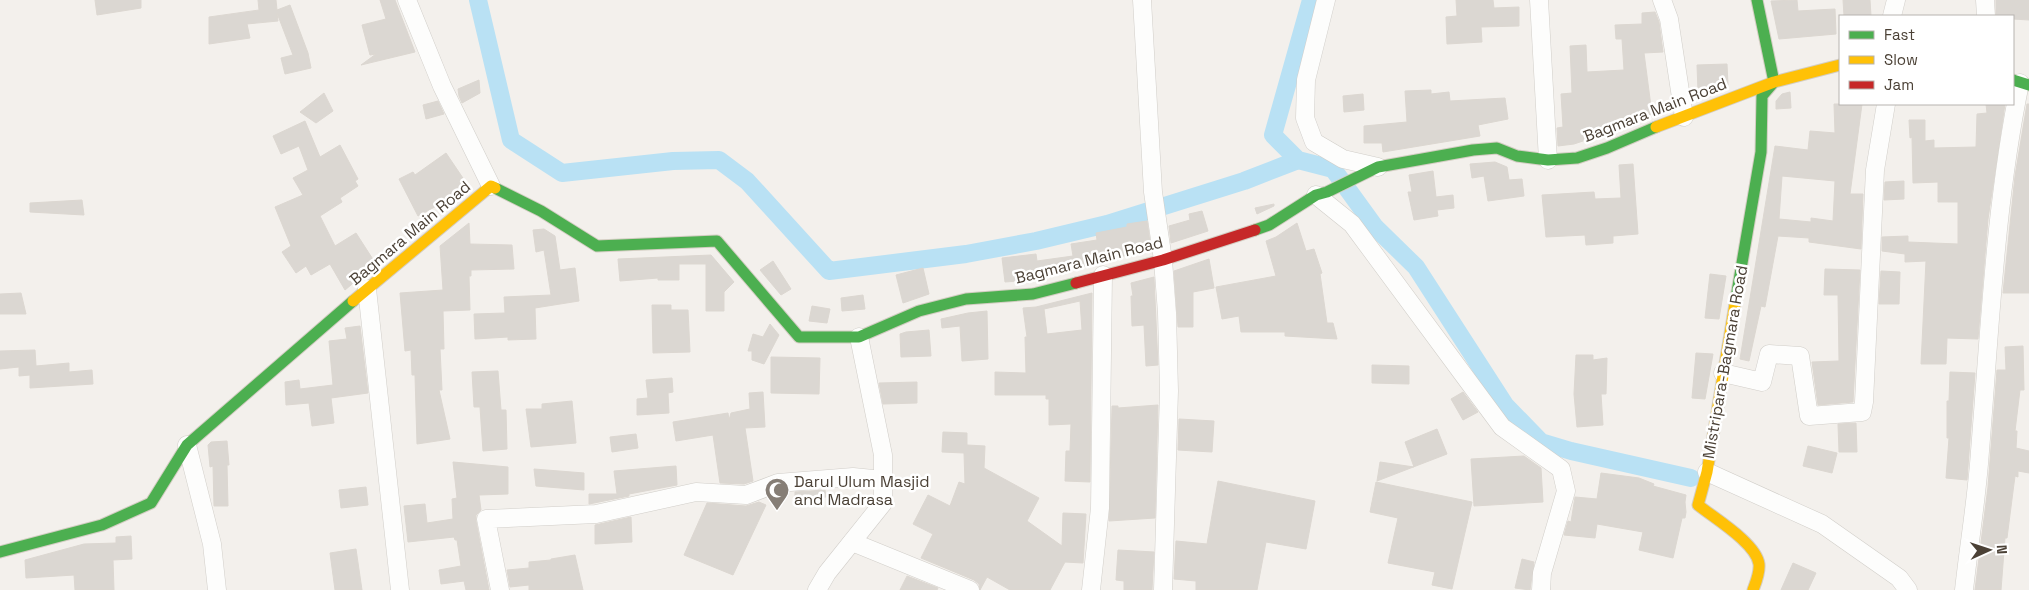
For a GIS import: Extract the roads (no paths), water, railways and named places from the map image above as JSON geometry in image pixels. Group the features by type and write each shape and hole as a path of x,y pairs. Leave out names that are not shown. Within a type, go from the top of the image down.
{"street":[{"path":"407,0 442,86 491,186"},
{"path":"1142,0 1153,192 1163,260 1167,313 1169,391 1163,590"},
{"path":"1326,0 1306,80 1305,118 1314,142 1344,159 1370,170"},
{"path":"1539,0 1548,160"},
{"path":"1662,0 1669,20 1684,116"},
{"path":"1757,0 1774,82"},
{"path":"1892,15 1896,0"},
{"path":"1985,0 1986,15"},
{"name":"Bagmara Main Road","path":"0,552 102,525 152,503 187,445 367,289 491,186 541,211 597,246 717,241 799,337 859,337 919,311 966,299 1033,294 1163,260 1269,225 1321,194 1370,170 1474,150 1498,148 1517,156 1548,160 1577,158 1774,82 1839,64"},
{"name":"Mistripara-Bagmara Road","path":"1774,82 1762,96 1761,152 1707,472 1822,524 1899,578 1908,590"},
{"path":"1964,590 1980,454 1994,267 2011,128 2021,83"},
{"path":"1723,373 1762,382 1769,354 1800,356 1809,416 1862,412 1875,170 1886,105"},
{"path":"1321,194 1352,224 1502,426 1561,469 1566,491 1542,573 1541,590"},
{"path":"1091,590 1100,508 1103,275"},
{"path":"367,289 400,590"},
{"path":"817,590 827,573 883,503 883,455 859,337"},
{"path":"187,445 212,544 217,590"},
{"path":"1707,472 1698,505 1752,548 1758,556 1761,564 1753,590"},
{"path":"500,590 486,519 596,514 696,492 746,495 778,483 853,477 883,480"},
{"path":"852,542 970,590"}],"waterway":[{"path":"478,0 511,140 562,173 673,161 719,160 747,181 829,271 966,254 1036,241 1107,224 1244,181 1298,160"},
{"path":"1311,0 1273,135 1298,160 1333,169 1375,227 1416,267 1505,405 1541,442 1571,451 1691,478"}],"place":[{"name":"Darul Ulum Masjid and Madrasa","path":"777,511"}]}
